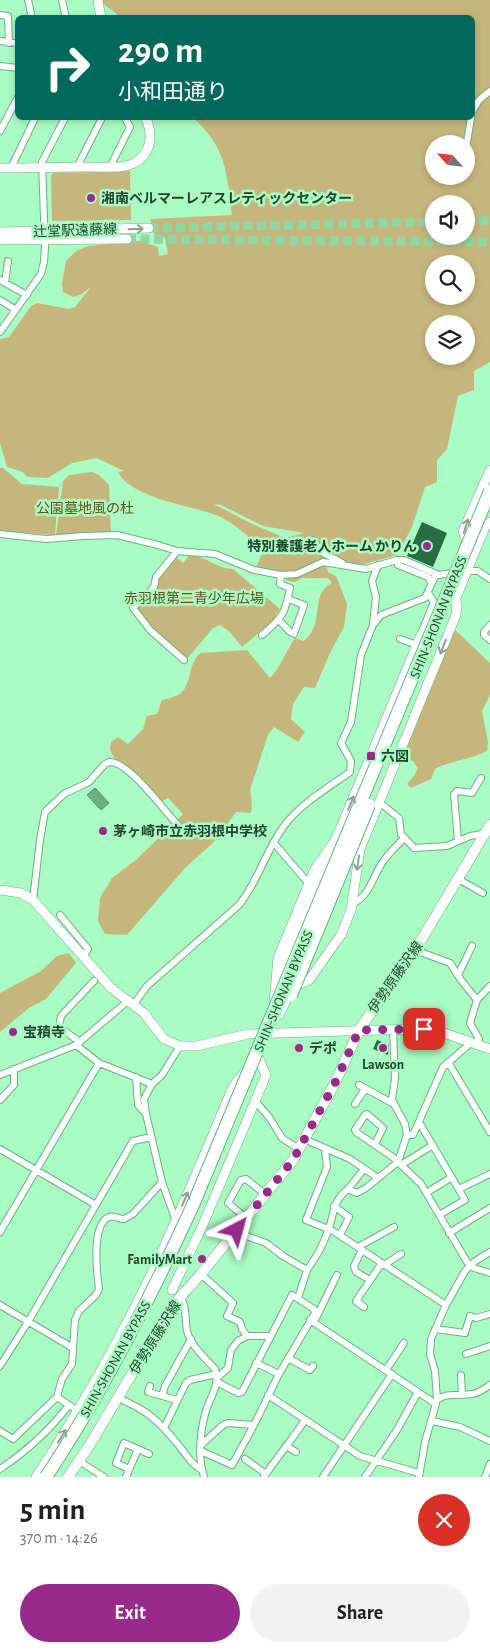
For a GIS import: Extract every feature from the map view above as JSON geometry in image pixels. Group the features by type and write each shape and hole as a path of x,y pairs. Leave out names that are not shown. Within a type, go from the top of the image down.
{"highway":[{"name":"SHIN-SHONAN BYPASS","path":"346,850 490,491"},
{"name":"SHIN-SHONAN BYPASS","path":"346,850 490,510"},
{"path":"282,1000 310,970 348,880 346,850"},
{"path":"282,1000 286,960 289,950 322,871 346,850"},
{"name":"SHIN-SHONAN BYPASS","path":"46,1477 97,1394 158,1280 200,1190 282,1000"},
{"name":"SHIN-SHONAN BYPASS","path":"55,1477 114,1380 166,1282 201,1208 282,1000"}],"main road":[{"name":"伊勢原藤沢線","path":"68,1477 118,1398 173,1305 176,1294 201,1274 286,1170 336,1081 359,1030 414,950 490,824"}],"street":[{"path":"28,0 31,15"},
{"path":"62,0 65,15"},
{"path":"98,0 100,15"},
{"path":"0,15 8,16 9,43"},
{"path":"0,41 15,44"},
{"path":"0,66 15,68"},
{"path":"475,98 485,90 490,91"},
{"path":"475,107 479,100 490,91"},
{"path":"0,131 15,103"},
{"path":"11,168 35,120"},
{"path":"0,332 41,274 44,262 45,236 44,168 42,162 64,120"},
{"path":"76,167 101,120"},
{"path":"110,167 130,127 126,120"},
{"path":"0,168 110,167 131,164 146,152 151,138 146,120"},
{"path":"469,135 472,120"},
{"name":"辻堂駅遠藤線","path":"0,240 149,228"},
{"name":"辻堂駅遠藤線","path":"0,232 45,236 127,239"},
{"path":"8,260 2,282 27,295"},
{"path":"0,300 16,310"},
{"path":"36,1477 78,1411 112,1352 176,1221 226,1103 244,1071 259,1060 282,1000 292,988 309,980 341,934 352,904 360,849 457,610 455,600 471,551 463,532 490,470"},
{"path":"421,635 443,620 485,527 490,522"},
{"path":"0,534 46,539 117,535 177,551 215,554 254,570 281,575 297,574 323,562 366,569 393,560 404,560 439,575 465,571 478,572 490,579"},
{"path":"313,540 322,552 346,565"},
{"path":"177,551 156,577 154,587 133,608 150,630 184,660"},
{"path":"398,565 428,577 432,583"},
{"path":"0,1074 78,1043 131,1002 239,905 250,890 286,823 294,814 350,772 351,761 341,743 351,722 361,655 373,624 376,597 372,581 378,566"},
{"path":"373,624 381,615 418,602 428,593 436,574"},
{"path":"262,635 280,620 286,611 290,588 280,584 281,575"},
{"path":"282,1000 278,958 317,866 334,843 417,645 434,602 428,593"},
{"path":"280,620 294,634 304,605 288,599"},
{"path":"438,624 450,630"},
{"path":"490,625 484,632 484,635 490,640"},
{"path":"400,639 417,645"},
{"path":"33,900 45,812 64,794 89,782 109,762 121,764 143,784 178,825"},
{"path":"350,772 360,782"},
{"path":"458,841 454,794 457,791 472,793 481,778"},
{"path":"379,802 399,818 399,830 404,839 414,848 447,846 483,834"},
{"path":"352,904 359,900 374,882 383,862 404,839"},
{"path":"274,843 309,884"},
{"path":"458,879 483,893"},
{"path":"0,890 21,893 33,900 111,988 131,1002 149,1019 159,1035 169,1042 180,1046 197,1046 272,1030 392,1029 433,1030 490,1049"},
{"path":"60,915 88,950 83,956"},
{"path":"458,975 472,946"},
{"path":"414,950 450,963 477,1000"},
{"path":"94,980 61,1016 59,1027 99,1063 152,1084"},
{"path":"407,1135 412,1135 419,1122 443,1067 479,1039 470,1023 477,1000 490,986"},
{"path":"392,1029 395,1079 392,1099 405,1124 407,1135 399,1163"},
{"path":"176,1221 162,1182 144,1099 152,1084 162,1074 180,1046"},
{"path":"176,1294 266,1075 259,1060"},
{"path":"448,1062 490,1132"},
{"path":"0,1232 99,1063"},
{"path":"0,1100 14,1084 14,1069"},
{"path":"136,1077 138,1106 146,1114"},
{"path":"239,1078 244,1077 255,1084 256,1098 282,1138 350,1159 378,1178"},
{"path":"359,1085 365,1090 394,1104"},
{"path":"355,1104 365,1090"},
{"path":"375,1144 383,1128 367,1114 355,1130 356,1132 399,1163 421,1184 470,1265 490,1273"},
{"path":"419,1122 465,1200 439,1215"},
{"path":"0,1366 28,1322 133,1141 151,1137"},
{"path":"348,1189 357,1193 399,1163 433,1145"},
{"path":"0,1149 96,1205"},
{"path":"325,1150 327,1167 306,1220 329,1229 446,1306"},
{"path":"298,1298 307,1270 329,1229 334,1206 364,1169"},
{"path":"459,1189 490,1174"},
{"path":"426,1193 452,1177"},
{"path":"246,1218 228,1203 241,1180 246,1179 266,1195"},
{"path":"0,1431 13,1439 57,1397 62,1379 72,1364 74,1320 79,1311 96,1295 99,1289 97,1248 102,1223 106,1218 113,1216 124,1219 133,1214 162,1182"},
{"path":"334,1206 349,1217 340,1236"},
{"path":"449,1233 490,1208"},
{"path":"176,1221 202,1227"},
{"path":"370,1280 356,1272 354,1266 360,1249 394,1227"},
{"path":"235,1232 266,1243 283,1256 307,1270"},
{"path":"268,1396 360,1456 419,1475 424,1442 432,1422 436,1402 435,1370 430,1346 435,1328 470,1265 490,1252"},
{"path":"364,1307 356,1301 370,1280 383,1264 402,1254"},
{"path":"201,1274 233,1303 227,1316 240,1322 247,1336"},
{"path":"310,1320 317,1317 337,1274"},
{"path":"148,1280 176,1294 183,1300 191,1339 217,1378 238,1393 242,1392 292,1295 314,1309 315,1313 279,1374 232,1465 201,1448"},
{"path":"0,1306 73,1348"},
{"path":"435,1328 465,1333 470,1316 476,1318 490,1314"},
{"path":"310,1320 436,1402"},
{"path":"203,1474 201,1448 204,1417 217,1378 228,1368 234,1345 247,1336 270,1336"},
{"path":"162,1396 165,1386 191,1339"},
{"path":"325,1476 389,1372 404,1343"},
{"path":"466,1354 490,1346"},
{"path":"288,1358 310,1370 312,1366"},
{"path":"256,1363 279,1374"},
{"path":"461,1375 462,1395"},
{"path":"164,1428 184,1387 190,1380 217,1378"},
{"path":"436,1402 441,1395 462,1395 482,1391 490,1386"},
{"path":"149,1392 177,1400"},
{"path":"365,1477 418,1392"},
{"path":"57,1397 78,1411"},
{"path":"118,1398 148,1412 178,1444 191,1463 203,1474"},
{"path":"0,1469 23,1454 44,1435 69,1405"},
{"path":"244,1459 265,1475 279,1455 288,1447 305,1420"},
{"path":"432,1422 460,1427 490,1441"},
{"path":"201,1448 223,1425 228,1423 254,1425"},
{"path":"130,1469 116,1463 124,1443 149,1454"},
{"path":"288,1447 296,1452"},
{"path":"126,1477 138,1449"},
{"path":"79,1461 104,1477"}],"green space":[{"path":"102,0 490,0 490,362 474,371 474,390 458,396 447,449 437,460 437,482 425,487 412,527 397,555 361,565 325,559 328,572 336,576 347,604 344,627 315,688 304,687 293,704 291,719 305,732 298,742 274,727 268,735 250,790 251,813 236,812 214,842 185,868 127,935 105,934 98,922 100,898 112,878 136,860 183,814 168,798 156,804 114,758 110,749 111,742 118,737 128,744 143,729 147,716 157,714 162,700 178,695 183,691 194,662 201,653 247,650 270,678 295,638 304,641 311,634 321,594 332,583 328,578 302,578 295,582 287,581 283,572 256,568 263,550 234,525 222,517 148,495 125,481 118,472 124,471 97,458 72,463 48,478 27,477 23,472 7,467 0,443 0,339 9,337 31,306 37,303 69,309 75,307 91,287 80,295 73,297 63,292 62,284 66,261 76,251 88,246 140,241 158,247 159,256 168,254 165,238 154,234 150,219 232,215 226,174 219,150 195,120 475,120 475,15 116,15 103,4","holes":["214,504 221,505 263,526 304,533 285,538 250,523"]},
{"name":"湘南ベルマーレアスレティックセンター","path":"130,171 131,220 52,221 51,176 53,173"},
{"path":"0,468 3,468 22,484 59,487 55,535 0,531"},
{"name":"公園墓地風の杜","path":"92,472 99,475 109,485 111,532 56,535 63,481 69,475"},
{"name":"赤羽根第二青少年広場","path":"189,555 233,569 280,609 271,623 242,647 229,631 220,625 213,628 186,660 151,628 137,609 158,587 158,578 176,557 183,563"},
{"path":"454,629 490,663 490,695 482,711 488,742 487,751 435,769 431,779 411,788 407,784 418,768 413,761 400,759"},
{"path":"69,953 76,963 46,999 29,1008 0,1032 0,993 41,971 57,956"}],"shaded area":[{"path":"95,788 109,803 101,810 87,795"}],"building":[{"name":"特別養護老人ホーム かりん","path":"422,522 447,533 433,567 407,556"},
{"name":"Lawson","path":"377,1040 389,1045 388,1055 373,1049"}],"tunnel":[{"path":"475,221 490,221"},
{"path":"149,228 425,222"},
{"path":"127,239 490,242"}],"place":[{"name":"湘南ベルマーレアスレティックセンター","path":"91,198"},
{"name":"特別養護老人ホーム かりん","path":"427,546"},
{"name":"六図","path":"371,756"},
{"name":"茅ヶ崎市立赤羽根中学校","path":"103,831"},
{"name":"宝積寺","path":"13,1032"},
{"name":"デポ","path":"299,1048"},
{"name":"Lawson","path":"383,1048"},
{"name":"FamilyMart","path":"202,1259"}],"route":[{"path":"237,1230 293,1160 336,1081 359,1030 424,1029"}]}
